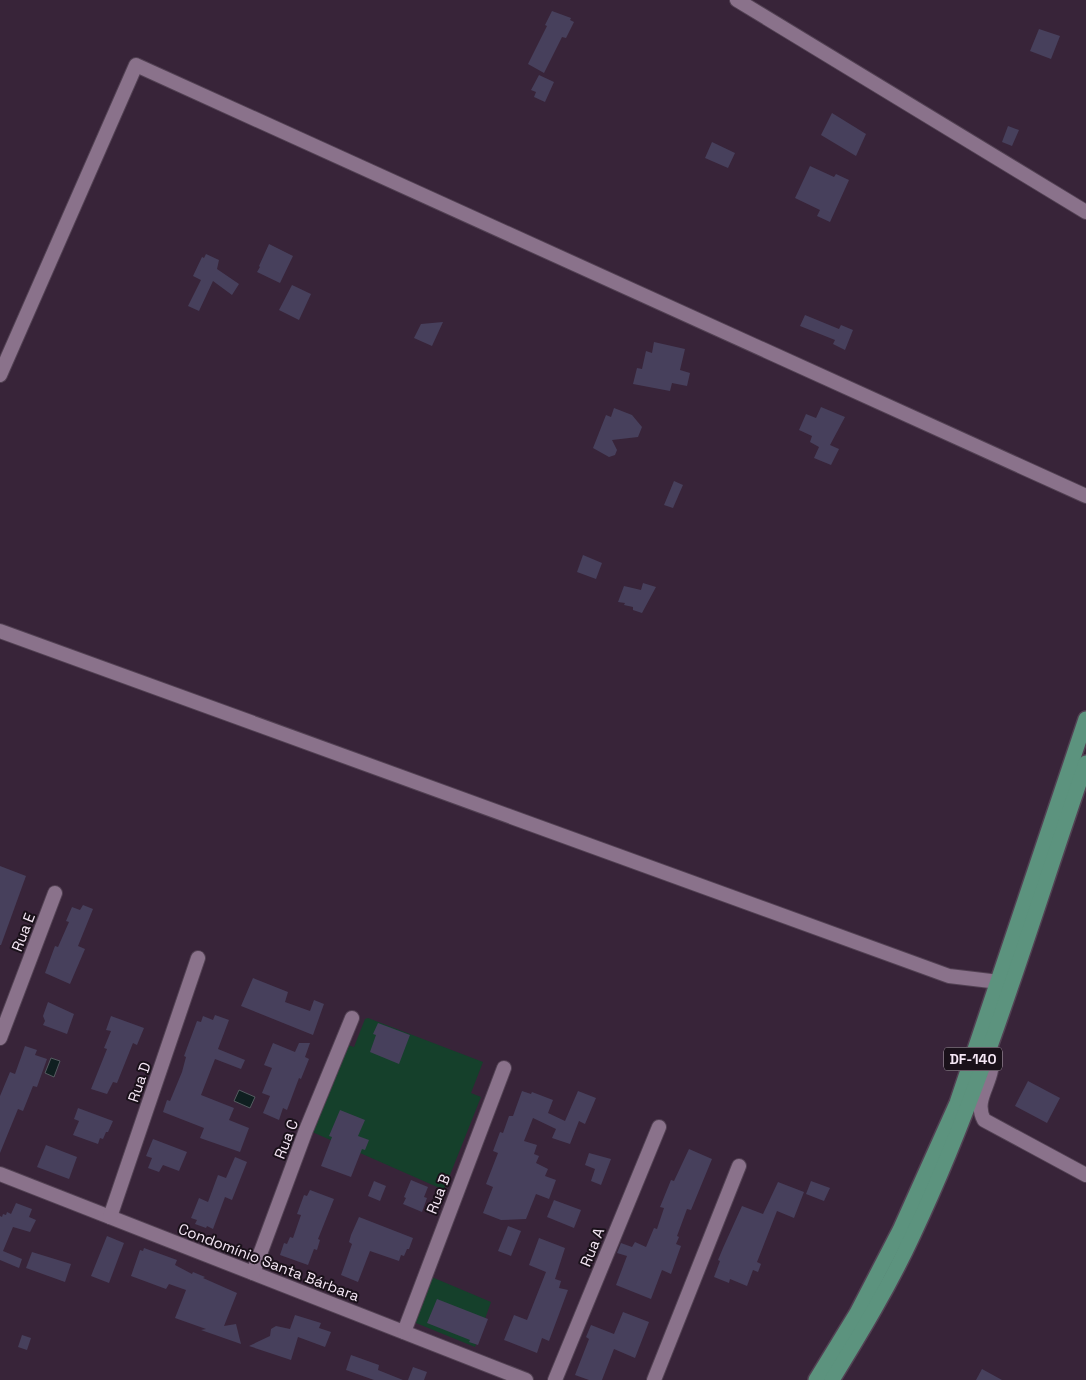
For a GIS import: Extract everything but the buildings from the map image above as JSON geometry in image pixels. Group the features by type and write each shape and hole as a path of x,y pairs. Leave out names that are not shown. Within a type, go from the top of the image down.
{"main road":[{"name":"DF-140","path":"816,1380 858,1313 900,1230 958,1103 1086,719"},
{"name":"DF-140","path":"832,1380 872,1315 913,1235 962,1122 989,1052 1086,763"}],"street":[{"path":"737,0 1086,212"},
{"path":"0,375 136,65 1086,496"},
{"path":"2,633 949,976 999,982"},
{"name":"Rua E","path":"0,1038 55,893"},
{"name":"Rua D","path":"110,1217 198,958"},
{"name":"Rua C","path":"253,1273 306,1130 352,1018"},
{"path":"989,1052 993,1062 992,1071 980,1103 980,1112 984,1120 1086,1175"},
{"name":"Rua B","path":"404,1332 504,1068"},
{"name":"Rua A","path":"555,1380 659,1127"},
{"path":"654,1380 739,1166"},
{"name":"Condomínio Santa Bárbara","path":"0,1174 526,1380"}],"green space":[{"path":"368,1018 483,1062 471,1093 481,1097 444,1190 310,1131 345,1044 354,1047 365,1019"},
{"path":"427,1275 491,1302 475,1347 411,1321"}],"shaded area":[{"path":"51,1058 60,1061 54,1077 45,1073"},
{"path":"239,1090 255,1097 250,1108 234,1101"}]}
